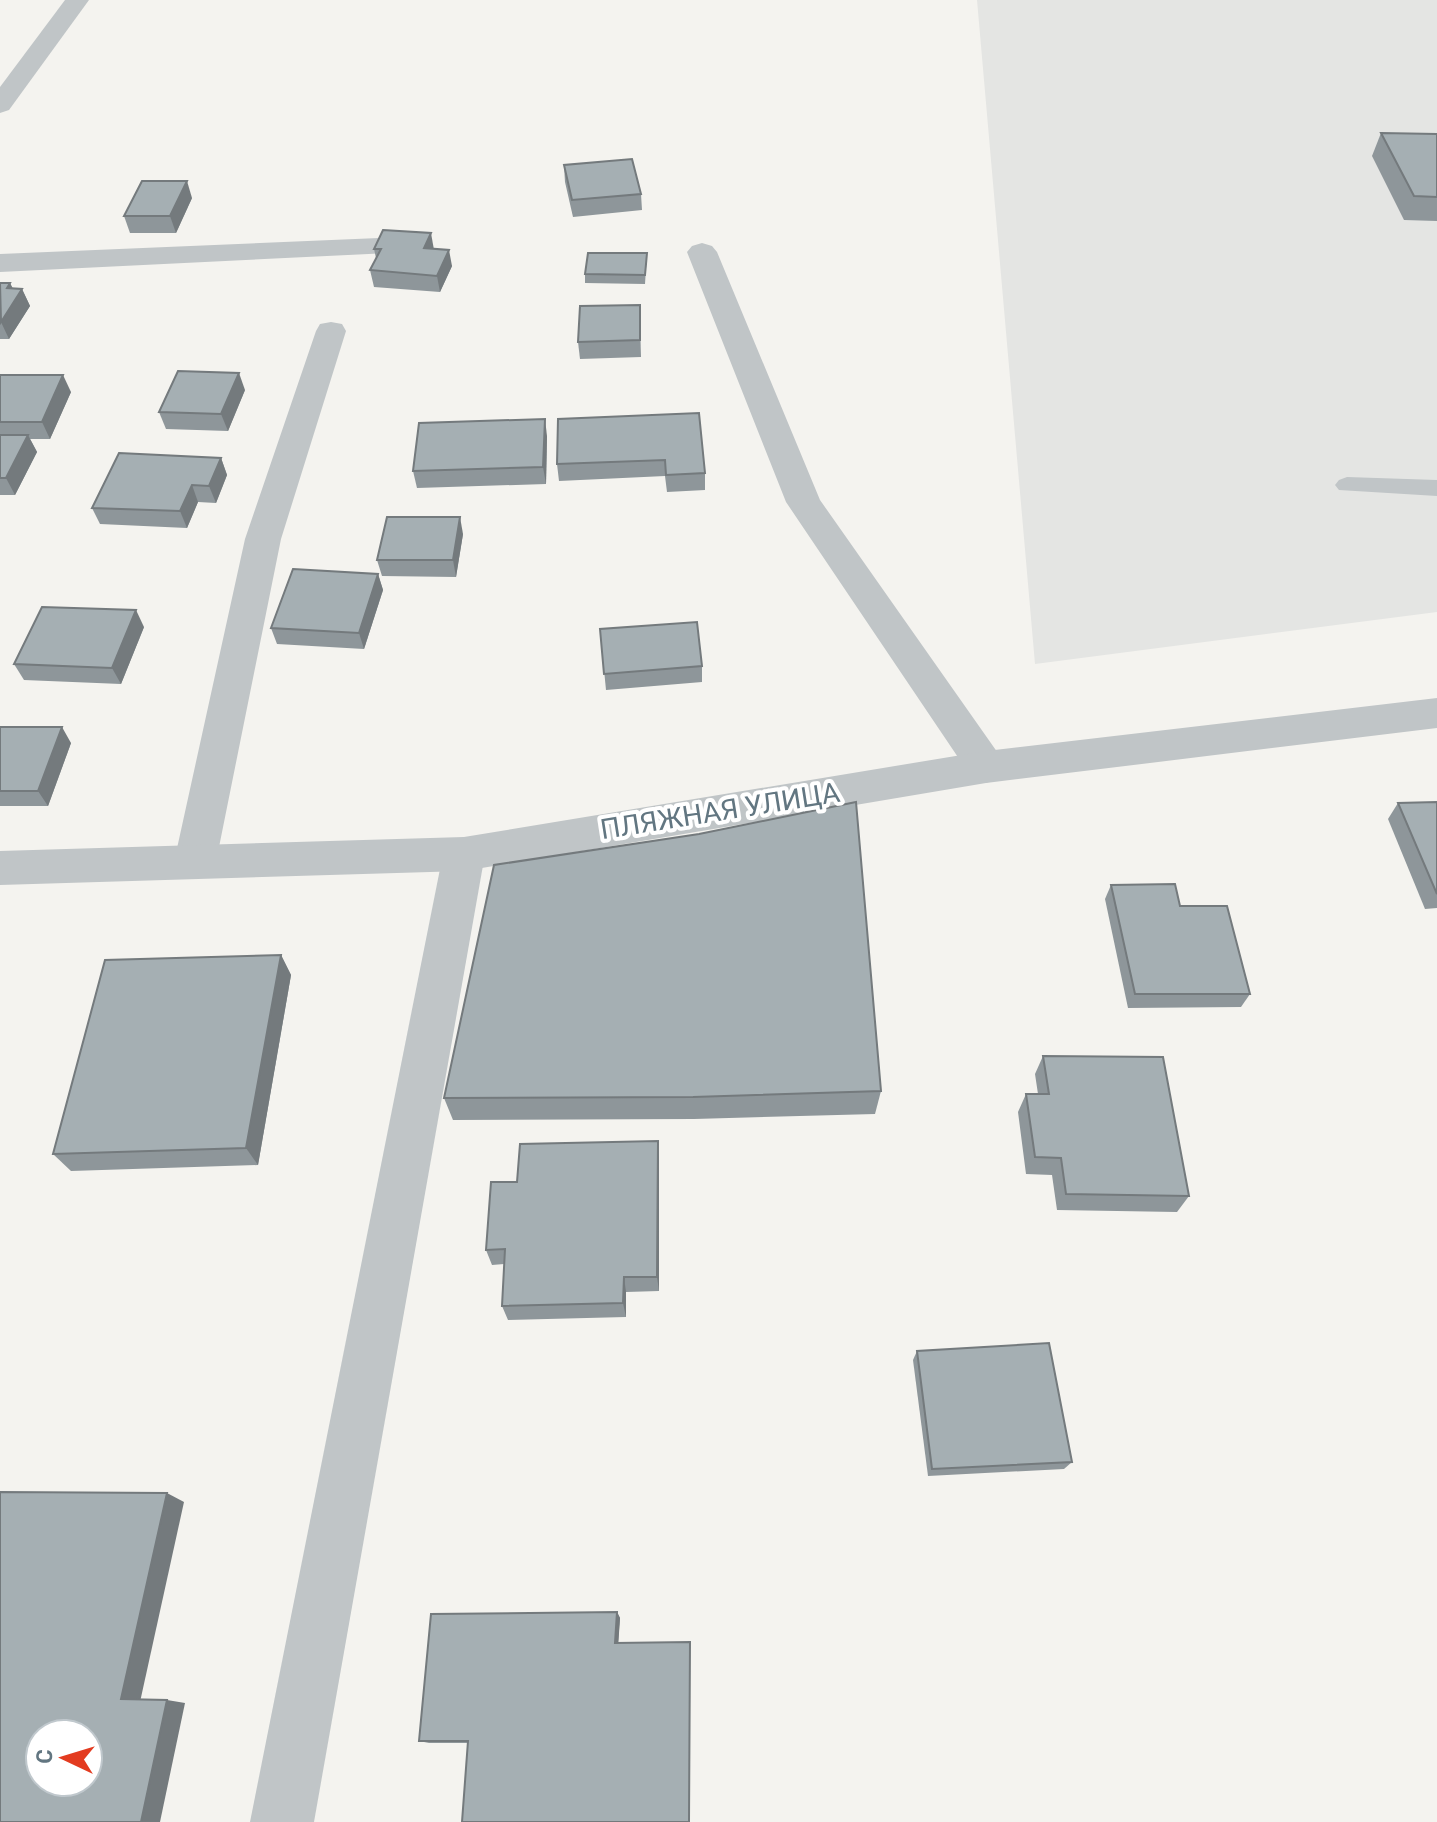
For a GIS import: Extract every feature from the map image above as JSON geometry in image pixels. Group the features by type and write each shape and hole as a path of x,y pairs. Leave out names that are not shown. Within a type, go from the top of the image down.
{"street":[{"path":"0,105 77,0"},
{"path":"0,263 379,247"},
{"path":"702,252 803,502 986,767"},
{"path":"195,862 263,539 331,331"},
{"name":"ПЛЯЖНАЯ УЛИЦА","path":"0,868 464,854 986,767 1437,713"},
{"path":"282,1822 464,854"}],"lane":[{"path":"1347,485 1437,488"}],"shaded area":[{"path":"977,0 1437,0 1437,612 1035,664"}],"building":[{"path":"1381,133 1437,134 1437,197 1414,196"},
{"path":"632,159 641,194 572,200 564,165"},
{"path":"142,181 187,181 170,216 124,216"},
{"path":"383,230 431,233 424,248 449,250 437,276 370,270 381,249 374,249"},
{"path":"588,253 647,253 645,275 585,274"},
{"path":"0,283 10,283 7,288 22,289 1,322"},
{"path":"640,305 640,340 578,342 580,306"},
{"path":"178,371 239,373 221,414 159,412"},
{"path":"0,375 63,375 42,422 0,422"},
{"path":"699,413 705,473 666,475 665,460 557,464 558,419"},
{"path":"545,419 543,467 413,471 419,423"},
{"path":"0,435 28,435 6,478 0,478"},
{"path":"119,453 221,458 209,486 192,485 180,511 92,508"},
{"path":"387,517 460,517 453,560 377,560"},
{"path":"293,569 378,574 359,633 271,628"},
{"path":"42,607 136,610 112,668 14,664"},
{"path":"697,622 702,666 604,674 600,629"},
{"path":"0,727 62,727 38,791 0,791"},
{"path":"856,802 881,1091 693,1097 444,1098 494,865 699,834"},
{"path":"1437,802 1437,894 1398,803"},
{"path":"1175,884 1180,906 1227,906 1250,994 1135,994 1111,885"},
{"path":"281,955 246,1148 53,1154 105,960"},
{"path":"1043,1056 1163,1057 1189,1196 1066,1194 1061,1158 1035,1157 1026,1094 1049,1094"},
{"path":"658,1141 657,1277 624,1277 623,1303 502,1306 505,1249 486,1250 491,1182 517,1182 520,1144"},
{"path":"1049,1343 1072,1462 932,1469 917,1351"},
{"path":"0,1492 167,1493 121,1699 167,1700 141,1822 0,1822"},
{"path":"617,1612 615,1643 690,1642 689,1822 462,1822 468,1741 419,1741 431,1614"}]}
